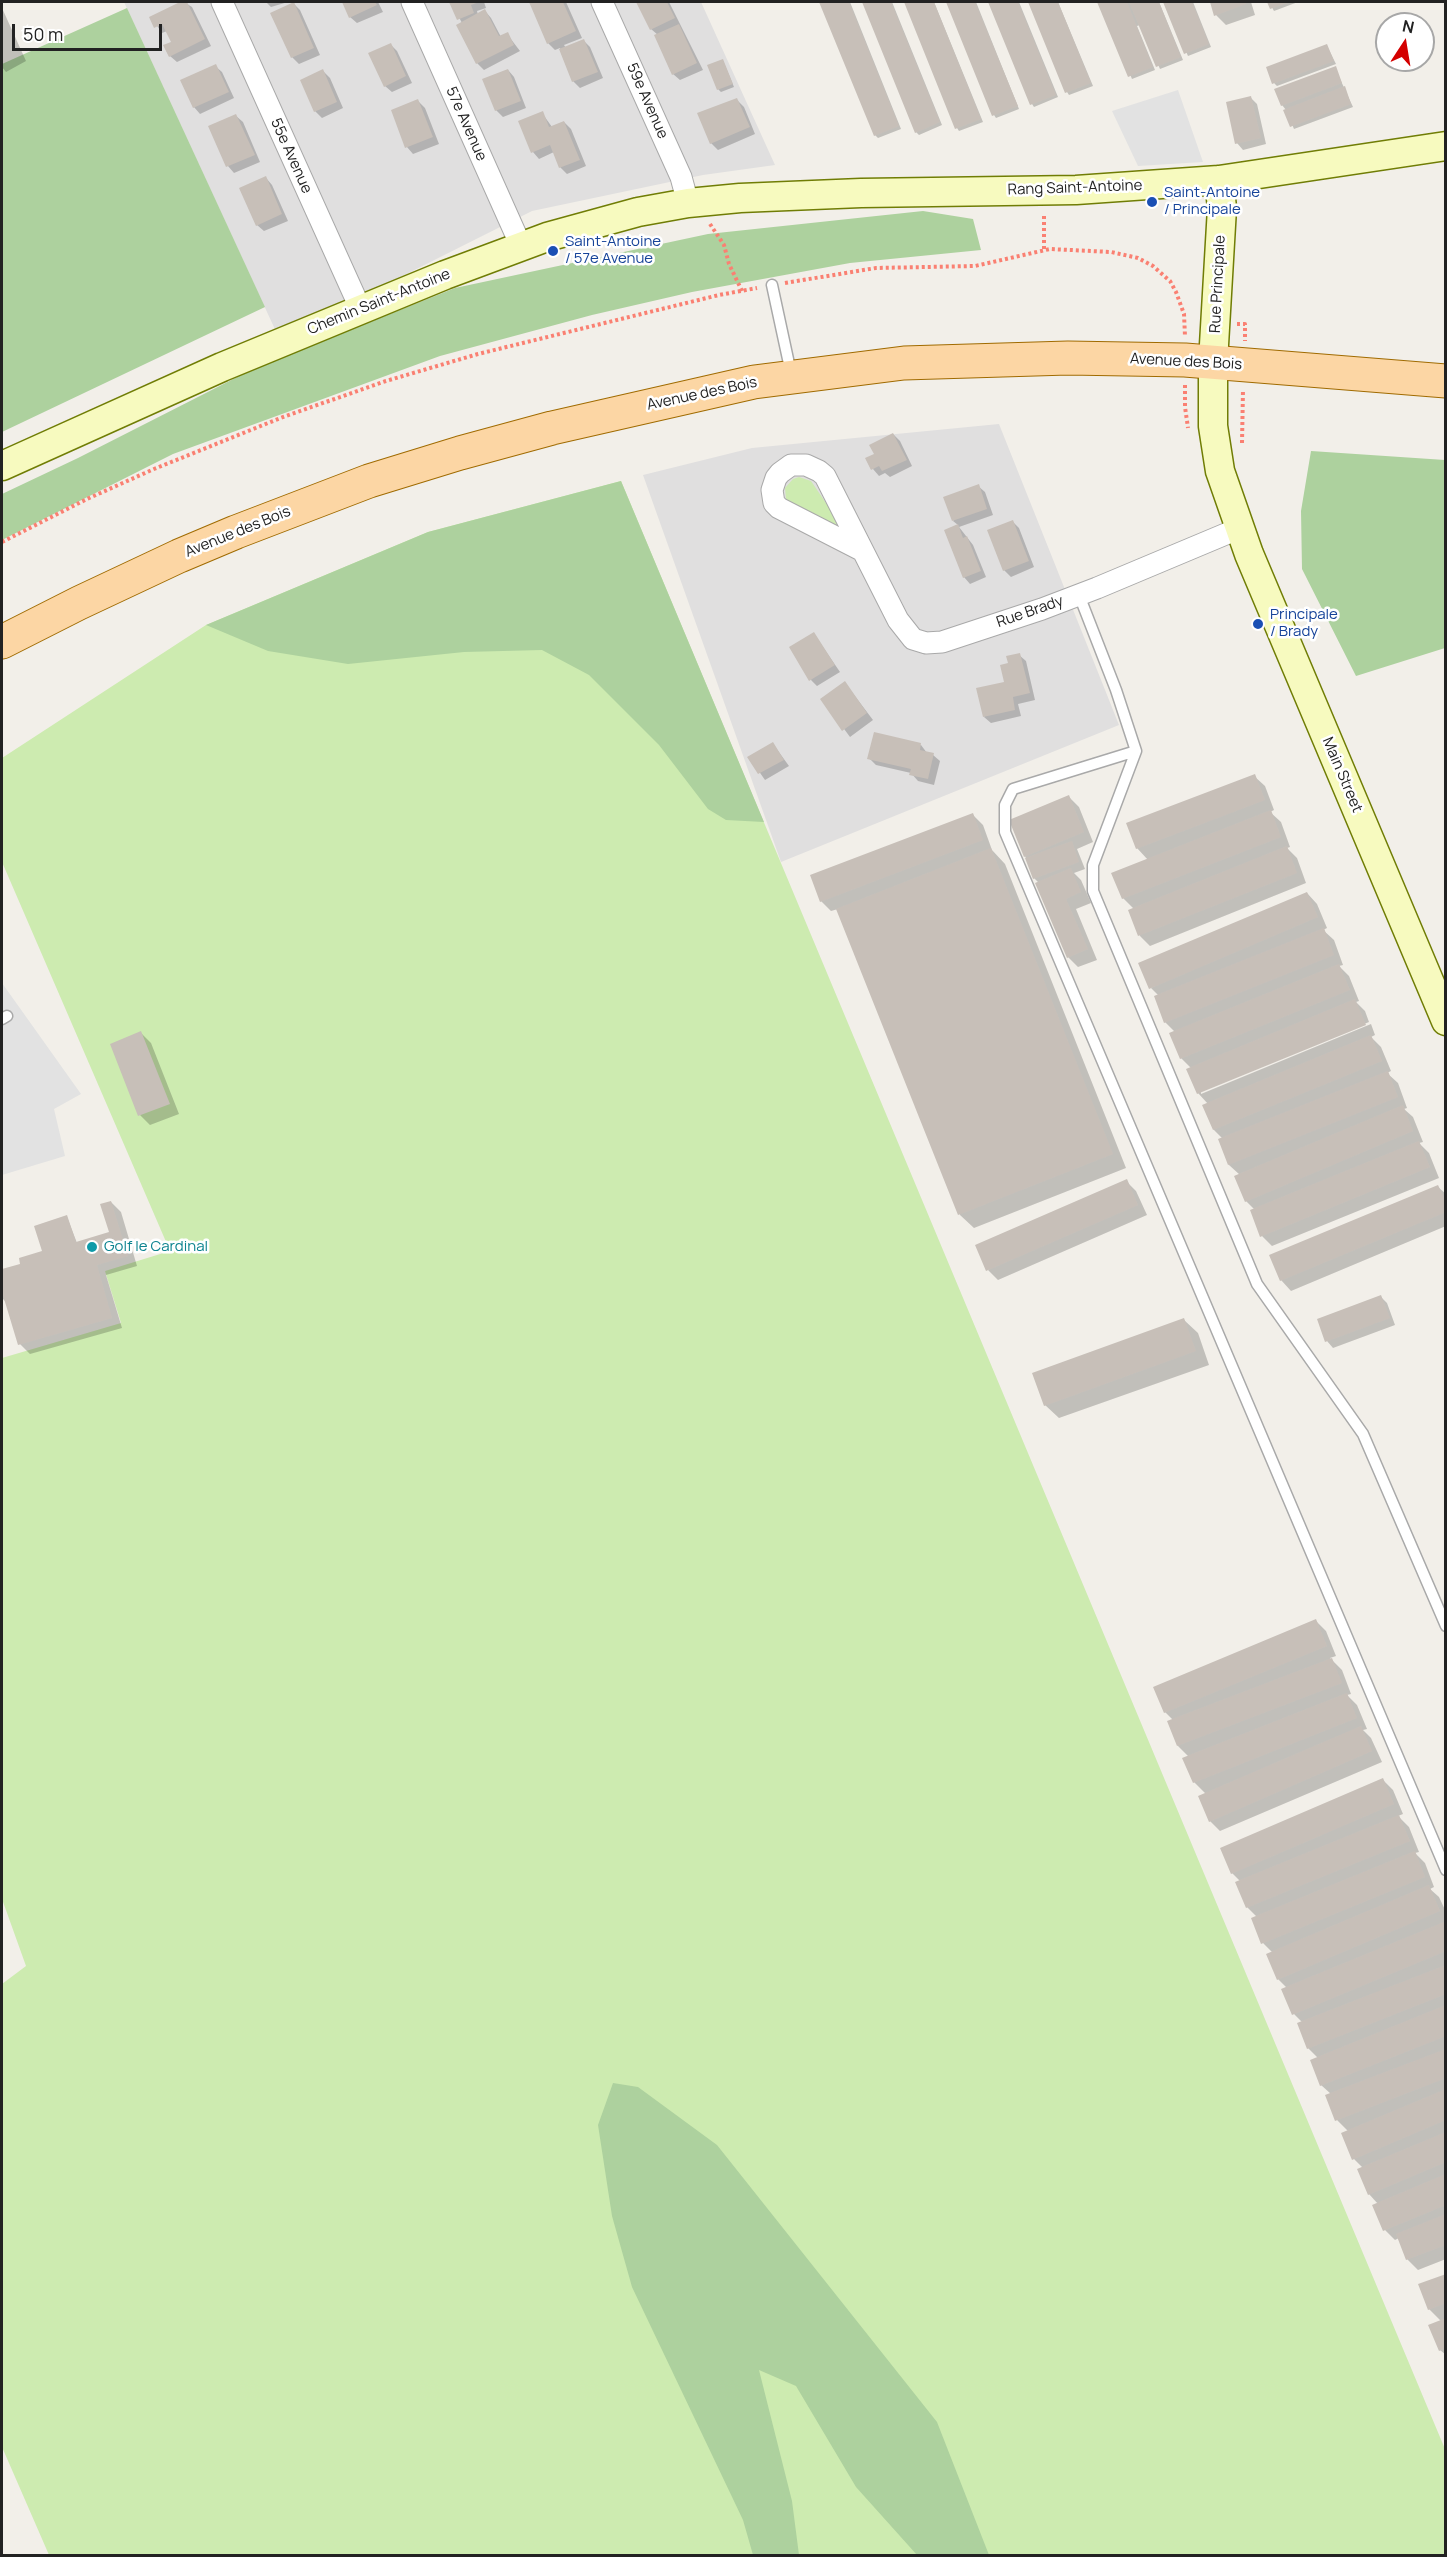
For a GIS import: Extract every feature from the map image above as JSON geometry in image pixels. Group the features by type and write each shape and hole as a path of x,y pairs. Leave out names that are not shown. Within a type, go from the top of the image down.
{"main road":[{"name":"Avenue des Bois","path":"2,642 79,603 198,548 369,481 552,428 720,388 791,376 904,363 1102,358 1213,362 1446,381"}],"street":[{"name":"55e Avenue","path":"222,2 362,310"},
{"name":"57e Avenue","path":"412,2 521,246"},
{"name":"59e Avenue","path":"602,2 681,177 688,203"},
{"name":"Rang Saint-Antoine","path":"774,196 1076,190 1219,180 1446,146"},
{"name":"Rue Principale","path":"1219,180 1222,208 1213,362 1214,442 1220,471 1240,528"},
{"name":"Chemin Saint-Antoine","path":"2,466 222,367 521,246 638,212 688,203 774,196"},
{"name":"Rue Brady","path":"861,550 907,633 920,642 942,642 1079,595 1240,528"},
{"name":"Main Street","path":"1240,528 1446,1021"}],"lane":[{"path":"772,285 791,376"},
{"path":"1079,595 1116,690 1136,751 1093,865 1093,891 1257,1284 1363,1434 1446,1626"},
{"path":"1136,751 1013,789 1005,805 1005,832 1446,1870"}],"path":[{"path":"688,203 695,212 706,219 719,238 742,291"},
{"path":"1044,212 1044,249"},
{"path":"2,542 87,499 164,465 274,420 386,381 478,354 772,285 876,268 975,266 1044,249 1071,248 1117,253 1138,258 1153,266 1170,281 1176,291 1185,325"}],"shaded area":[{"path":"124,2 701,2 775,165 703,175 532,211 279,338"},
{"path":"1178,90 1203,162 1138,166 1112,111"},
{"path":"999,424 1119,725 781,862 643,475 752,448"},
{"path":"2,983 81,1094 54,1109 65,1156 2,1175"}],"green space":[{"path":"127,8 265,307 2,432 2,64"},
{"path":"923,211 973,219 981,250 850,263 692,292 592,315 440,356 173,454 2,540 2,494 255,368 455,288 708,234"},
{"path":"1311,451 1445,460 1445,648 1356,676 1302,569 1301,511"},
{"path":"799,477 811,481 843,528 840,531 786,499 785,488 793,479"},
{"name":"Golf le Cardinal","path":"621,481 1445,2449 1445,2555 49,2555 2,2447 2,1984 26,1966 2,1899 2,1358 121,1323 105,1271 170,1251 2,862 2,758 206,625 428,532"},
{"path":"621,481 764,822 726,820 708,809 659,745 589,675 542,650 464,652 348,664 268,651 206,625 428,532"},
{"path":"613,2083 638,2087 717,2145 937,2422 989,2555 917,2555 856,2487 796,2386 759,2370 792,2501 799,2555 753,2555 743,2520 632,2287 612,2216 598,2125"}],"building":[{"path":"180,2 187,2 205,39 169,57 163,45 171,42 162,24 154,28 149,17"},
{"path":"294,2 314,48 291,58 270,13"},
{"path":"342,2 375,2 377,5 349,18"},
{"path":"449,2 479,2 471,5 474,13 457,20"},
{"path":"529,2 563,2 576,31 547,44"},
{"path":"636,2 667,2 675,18 650,30"},
{"path":"819,2 849,2 899,126 874,136"},
{"path":"862,2 891,2 940,122 915,133"},
{"path":"904,2 934,2 981,119 955,129"},
{"path":"946,2 975,2 1018,106 992,116"},
{"path":"988,2 1018,2 1056,95 1030,105"},
{"path":"1028,2 1058,2 1091,83 1065,93"},
{"path":"1097,2 1127,2 1153,67 1128,77"},
{"path":"1129,2 1159,2 1181,57 1156,67"},
{"path":"1163,2 1192,2 1209,44 1184,54"},
{"path":"1210,2 1245,2 1246,4 1214,16"},
{"path":"1267,2 1290,2 1270,9"},
{"path":"485,9 499,36 508,32 514,45 476,64 456,25"},
{"path":"679,24 697,63 672,75 654,35"},
{"path":"584,39 598,72 572,82 559,49"},
{"path":"391,43 406,76 384,87 368,53"},
{"path":"1327,44 1334,61 1272,84 1266,67"},
{"path":"723,59 733,84 717,90 707,65"},
{"path":"216,64 229,92 193,108 180,80"},
{"path":"1336,66 1342,83 1281,106 1274,89"},
{"path":"323,69 337,102 314,112 300,80"},
{"path":"508,69 521,101 495,111 482,79"},
{"path":"1345,86 1351,104 1290,127 1283,110"},
{"path":"1251,96 1261,138 1235,144 1226,102"},
{"path":"737,98 750,127 710,144 697,113"},
{"path":"418,99 433,137 405,148 391,110"},
{"path":"543,111 549,127 564,121 580,160 559,168 550,145 531,153 518,121"},
{"path":"236,114 255,155 226,167 208,126"},
{"path":"266,176 282,214 256,226 239,188"},
{"path":"893,433 907,460 882,471 879,466 871,470 865,458 874,454 869,445"},
{"path":"979,484 987,509 952,521 943,497"},
{"path":"1013,520 1029,561 1003,571 987,530"},
{"path":"958,524 963,538 967,536 981,571 963,578 944,530"},
{"path":"814,632 835,665 809,681 789,647"},
{"path":"1020,653 1030,693 1013,697 1015,710 983,717 976,688 1004,682 1000,665 1008,663 1006,656"},
{"path":"845,681 867,713 842,731 820,699"},
{"path":"874,732 921,743 920,750 934,753 928,779 909,775 911,769 867,759"},
{"path":"773,742 784,760 758,774 747,757"},
{"path":"1255,774 1265,800 1136,849 1126,823"},
{"path":"1069,795 1084,832 1024,857 1009,820"},
{"path":"1271,810 1281,837 1122,899 1111,873"},
{"path":"973,813 983,840 820,902 810,875"},
{"path":"1072,841 1079,862 1033,879 1025,858"},
{"path":"1287,846 1297,873 1138,936 1128,910"},
{"path":"991,848 1113,1154 958,1215 836,909"},
{"path":"1071,868 1081,892 1066,899 1088,949 1067,958 1035,883"},
{"path":"1307,892 1318,917 1149,989 1138,963"},
{"path":"1324,928 1334,955 1164,1023 1154,996"},
{"path":"1339,964 1350,990 1180,1059 1169,1033"},
{"path":"1355,999 1366,1025 1197,1094 1186,1069"},
{"path":"141,1031 170,1104 138,1116 110,1044"},
{"path":"1371,1035 1382,1061 1213,1130 1202,1105"},
{"path":"1388,1071 1398,1097 1228,1165 1218,1139"},
{"path":"1403,1105 1413,1131 1245,1202 1234,1176"},
{"path":"1419,1141 1430,1167 1260,1237 1250,1210"},
{"path":"1127,1179 1138,1205 986,1271 975,1245"},
{"path":"1438,1185 1446,1202 1446,1212 1280,1281 1269,1255"},
{"path":"111,1201 128,1256 97,1265 112,1318 18,1345 2,1292 2,1269 20,1264 19,1258 42,1251 34,1226 67,1215 76,1242 109,1232 100,1204"},
{"path":"1381,1295 1390,1318 1325,1342 1317,1319"},
{"path":"1184,1318 1196,1351 1044,1406 1032,1373"},
{"path":"1316,1619 1327,1646 1164,1713 1153,1687"},
{"path":"1332,1658 1342,1683 1177,1746 1167,1721"},
{"path":"1347,1693 1357,1718 1193,1783 1182,1758"},
{"path":"1361,1726 1372,1751 1209,1822 1198,1796"},
{"path":"1383,1778 1394,1804 1231,1874 1220,1848"},
{"path":"1399,1815 1410,1841 1246,1908 1235,1882"},
{"path":"1415,1851 1425,1877 1261,1944 1251,1918"},
{"path":"1429,1885 1440,1911 1277,1980 1266,1954"},
{"path":"1444,1922 1446,1951 1292,2015 1281,1989"},
{"path":"1446,1965 1446,1994 1307,2049 1297,2023"},
{"path":"1446,2005 1446,2036 1320,2086 1310,2060"},
{"path":"1446,2049 1446,2078 1335,2121 1325,2095"},
{"path":"1446,2089 1446,2120 1352,2160 1341,2133"},
{"path":"1446,2132 1446,2162 1368,2195 1357,2169"},
{"path":"1446,2174 1446,2205 1383,2231 1372,2205"},
{"path":"1446,2214 1446,2245 1406,2260 1396,2234"},
{"path":"1446,2274 1446,2303 1428,2310 1418,2284"},
{"path":"1446,2318 1446,2348 1439,2351 1428,2325"}],"place":[{"name":"Saint-Antoine / Principale","path":"1152,202"},
{"name":"Saint-Antoine / 57e Avenue","path":"553,251"},
{"name":"Principale / Brady","path":"1258,624"},
{"name":"Golf le Cardinal","path":"92,1247"}]}
